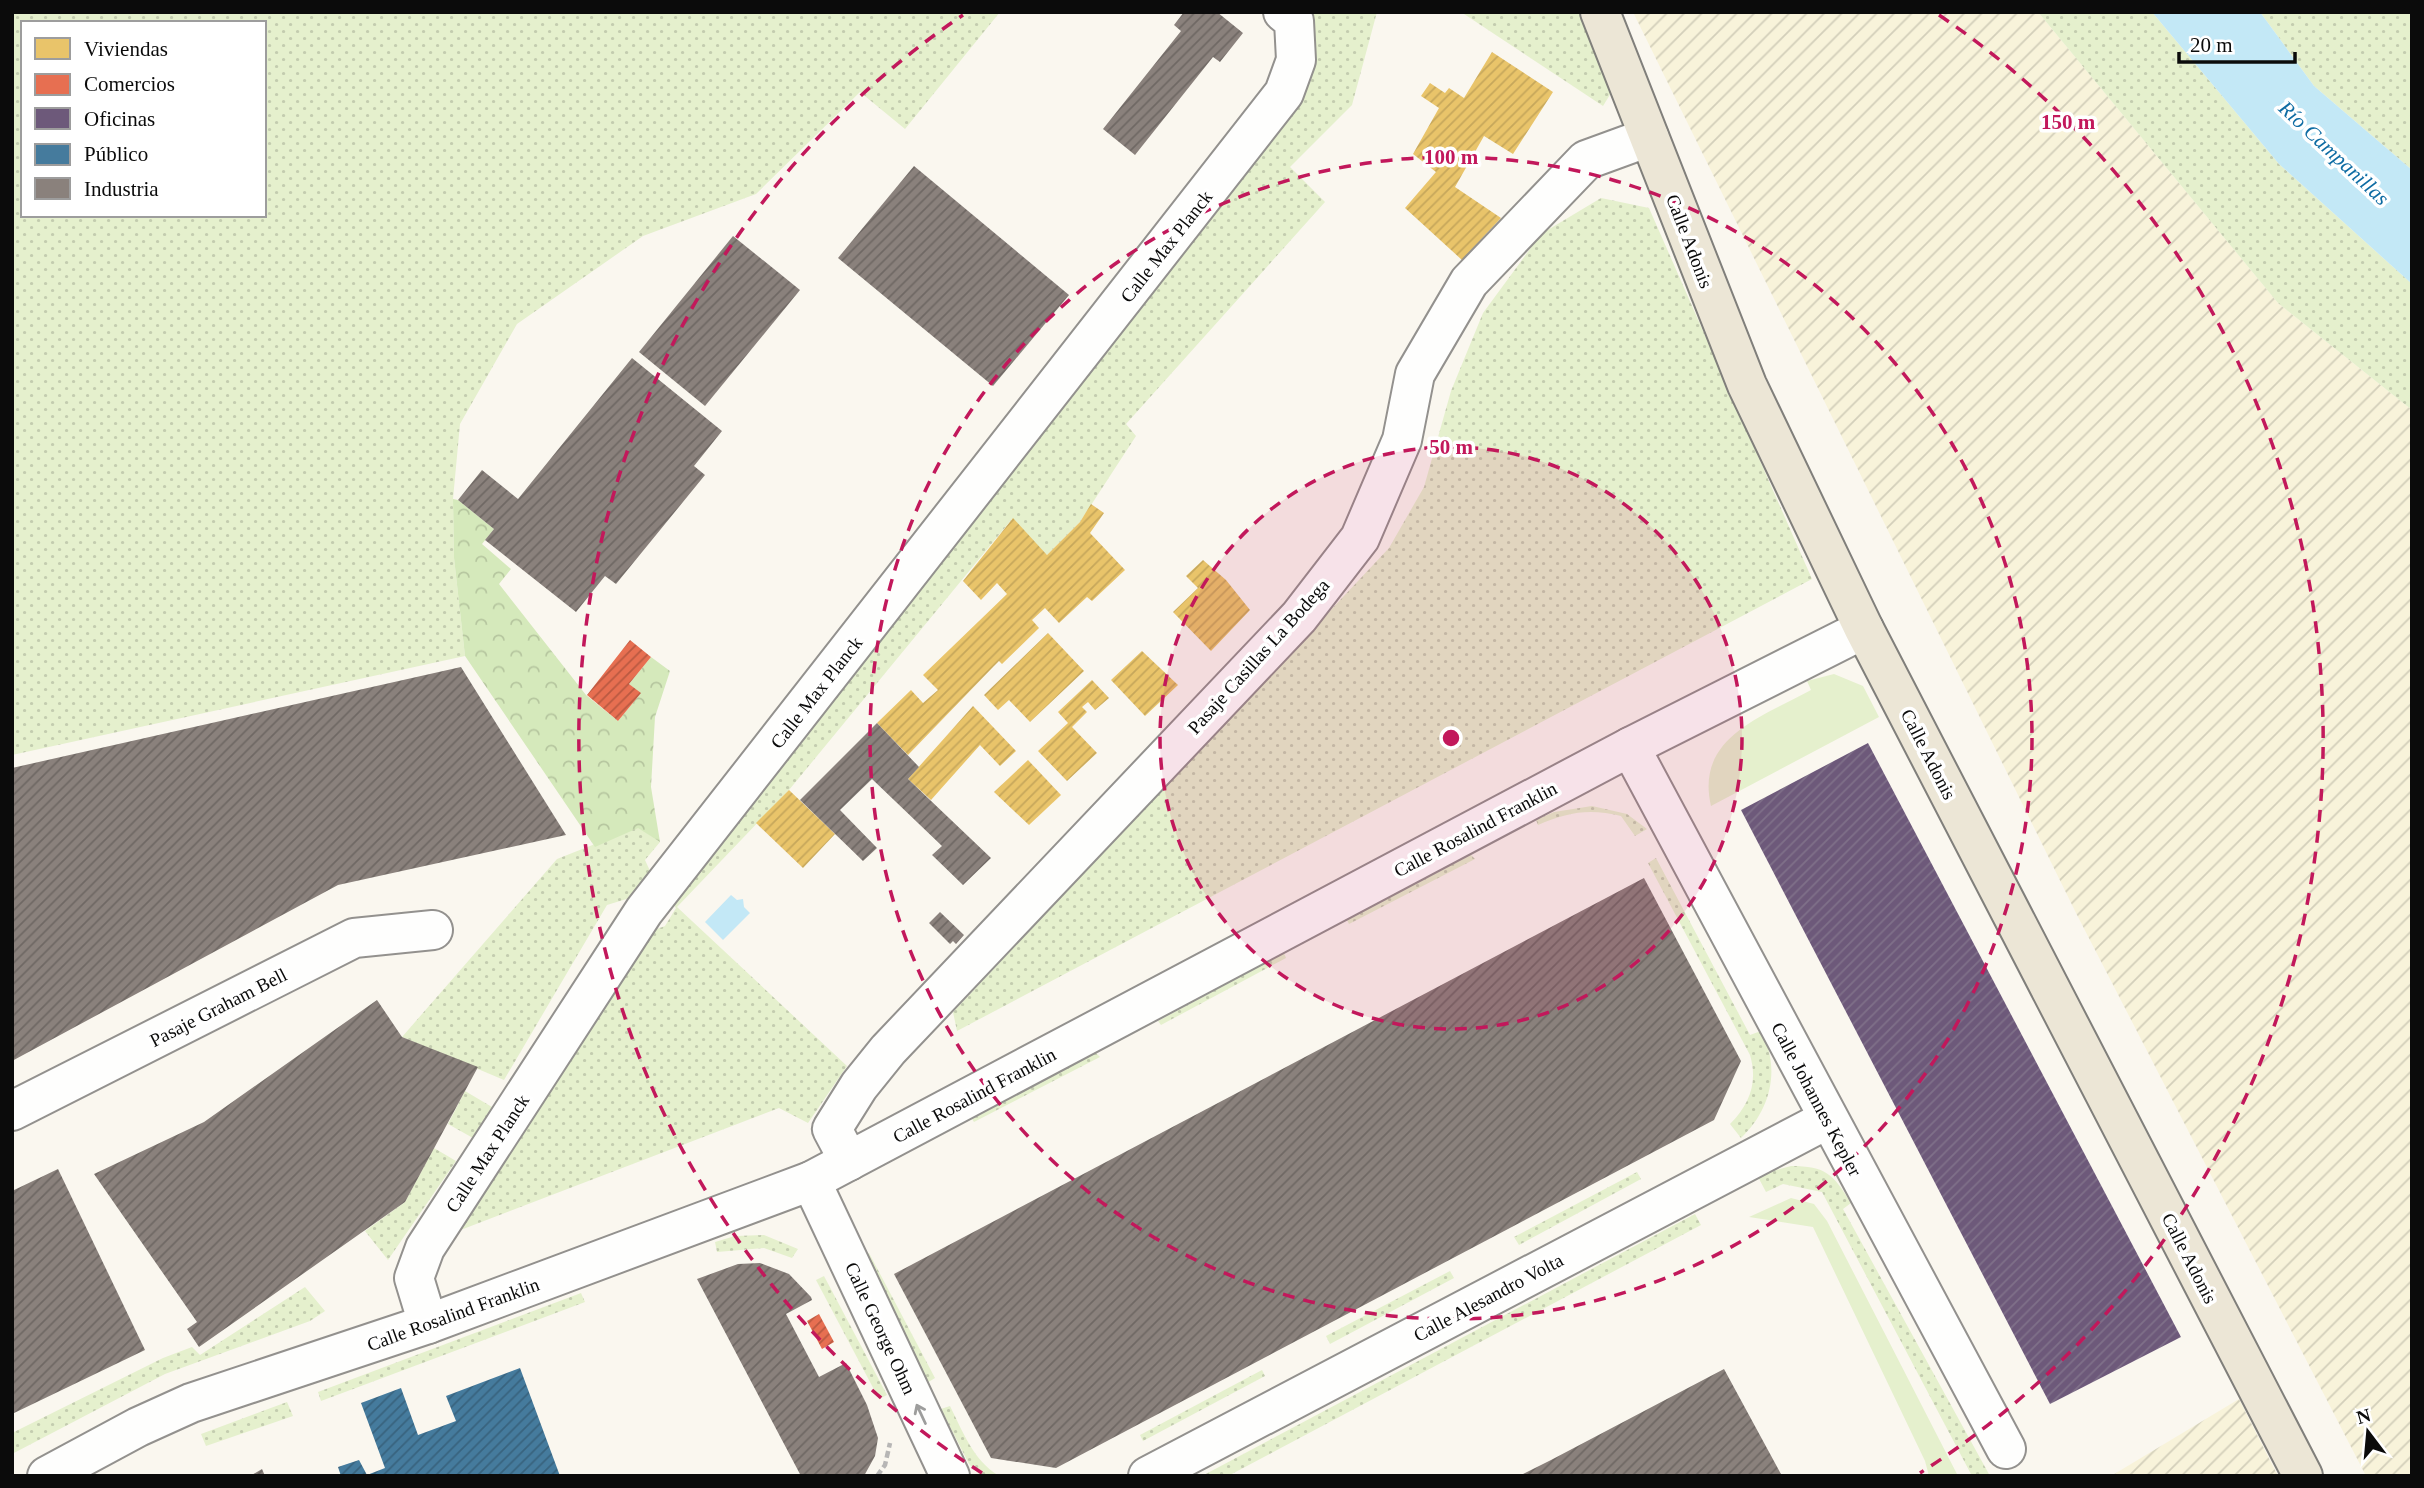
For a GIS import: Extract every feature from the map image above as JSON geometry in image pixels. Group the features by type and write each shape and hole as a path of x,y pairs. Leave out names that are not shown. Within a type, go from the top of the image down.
{"main road":[{"name":"Calle Adonis","path":"1600,12 1747,385 1864,629 2303,1476"}],"street":[{"name":"Calle Max Planck","path":"428,1324 414,1278 425,1248 644,911 1284,93 1296,60 1294,21 1283,12"},
{"name":"Pasaje Casillas La Bodega","path":"849,1161 832,1129 859,1086 888,1050 1299,617 1360,538 1402,440 1415,374 1469,282 1586,160 1649,137"},
{"name":"Calle Rosalind Franklin","path":"47,1476 138,1427 191,1403 428,1324 811,1181 1630,747 1864,629"},
{"name":"Calle Johannes Kepler","path":"1630,747 2006,1449"},
{"name":"Pasaje Graham Bell","path":"12,1111 354,938 433,930"},
{"name":"Calle Alesandro Volta","path":"1148,1476 1828,1119"},
{"name":"Calle George Ohm","path":"811,1181 950,1476"}],"shaded area":[{"path":"1633,12 2038,12 2278,303 2412,410 2412,1476 2366,1476 2076,913"},
{"path":"2239,1399 2278,1476 2111,1476"}],"green space":[{"path":"12,12 1000,12 905,129 860,92 756,194 643,236 517,324 460,424 453,499 454,558 465,656 12,755"},
{"path":"1309,12 1377,12 1352,105 1290,167 1325,202 1126,424 1136,436 1080,522 1047,555 1012,519 789,790 677,907 847,1066 808,1123 779,1108 458,1231 646,933 665,926 676,908 669,900 1312,71"},
{"path":"1461,12 1580,12 1611,93 1603,106"},
{"path":"2038,12 2152,12 2279,164 2412,284 2412,410 2278,303"},
{"path":"2260,12 2412,12 2412,170 2314,86"},
{"path":"1601,198 1649,208 1812,579 957,1031 953,1012 1389,548 1424,487 1451,391 1483,313 1541,234"},
{"path":"453,499 458,500 494,529 482,544 511,569 499,584 586,695 618,721 640,694 629,684 651,657 670,671 655,717 651,787 660,842 638,828 595,847 465,656 454,558"},
{"path":"1834,674 1863,686 1879,717 1711,806 1709,782 1713,763 1723,746 1754,720 1811,690 1807,681"},
{"path":"1592,806 1627,814 1647,829 1635,836 1621,816 1599,812 1569,814 1538,825 1536,820 1554,812"},
{"path":"638,827 660,842 645,860 651,873 633,897 607,905 504,1080 402,1037 557,859"},
{"path":"1471,855 1475,859 1349,924 1347,920"},
{"path":"1656,858 1750,1035 1761,1031 1767,1045 1771,1059 1770,1088 1760,1115 1741,1138 1730,1124 1743,1109 1750,1092 1753,1074 1750,1055 1648,863"},
{"path":"1284,953 1286,958 1161,1025 1158,1021"},
{"path":"1096,1053 1100,1057 974,1122 972,1119"},
{"path":"465,1091 492,1107 473,1138 448,1124"},
{"path":"434,1148 456,1161 388,1260 365,1231 405,1202"},
{"path":"1791,1166 1821,1170 1845,1193 1851,1203 1843,1209 1990,1476 1972,1476 1822,1192 1783,1184 1766,1192 1757,1175"},
{"path":"1637,1172 1641,1179 1519,1245 1514,1237"},
{"path":"1791,1198 1814,1204 1827,1221 1958,1476 1929,1476 1925,1461 1813,1227 1749,1217"},
{"path":"1695,1214 1701,1225 1228,1476 1202,1476"},
{"path":"764,1235 798,1249 792,1258 764,1248 717,1252 715,1242 735,1236"},
{"path":"869,1253 935,1378 927,1383 868,1267 864,1256"},
{"path":"1450,1271 1454,1278 1330,1344 1326,1336"},
{"path":"824,1276 887,1395 879,1399 816,1280"},
{"path":"305,1287 325,1311 310,1321 165,1374 12,1454 12,1433 163,1358 192,1347 200,1355"},
{"path":"581,1293 585,1302 321,1401 318,1392"},
{"path":"1262,1370 1265,1376 1143,1441 1140,1435"},
{"path":"287,1402 293,1416 206,1446 201,1434"},
{"path":"950,1406 975,1454 999,1476 981,1476 969,1464 941,1409"}],"water":[{"name":"Río Campanillas","path":"2152,12 2260,12 2314,86 2412,170 2412,284 2279,164"},
{"path":"731,895 737,900 743,899 744,907 750,913 723,940 705,922"}],"building: Viviendas":[{"path":"1492,52 1553,92 1513,154 1484,136 1455,187 1501,218 1462,260 1405,208 1436,172 1413,154 1439,108 1421,96 1430,83 1445,93 1449,88 1464,98"},
{"path":"1091,504 1104,513 1090,533 1125,570 1092,601 1087,597 1059,623 1045,608 1032,620 1039,628 1002,664 999,661 908,755 877,723 911,690 923,703 938,690 923,675 1007,594 997,583 981,600 963,581 1013,518 1047,555 1080,522"},
{"path":"1203,560 1226,580 1250,610 1211,651 1173,612 1198,588 1186,576"},
{"path":"1048,633 1084,671 1030,722 1009,700 998,710 984,695"},
{"path":"1142,651 1178,685 1145,716 1111,680"},
{"path":"1092,680 1109,698 1095,710 1088,702 1082,707 1087,712 1072,727 1097,753 1067,781 1038,751 1068,723 1058,712"},
{"path":"973,706 1016,751 1000,766 980,745 931,800 908,779"},
{"path":"1028,760 1061,795 1029,825 994,792"},
{"path":"789,790 835,834 803,868 756,823"}],"building: Comercios":[{"path":"630,640 651,657 629,684 641,693 618,721 587,695"},
{"path":"819,1314 834,1342 822,1349 807,1321"}],"building: Oficinas":[{"path":"1868,743 2181,1337 2050,1404 1741,810"}],"building: Público":[{"path":"520,1368 560,1476 341,1476 338,1467 359,1460 367,1475 385,1468 361,1403 401,1388 418,1435 456,1421 446,1396"}],"building: Industria":[{"path":"1184,12 1217,12 1243,33 1220,62 1213,57 1135,155 1103,129 1181,31 1174,25"},
{"path":"914,166 1069,295 993,386 838,258"},
{"path":"733,236 800,290 705,406 639,352"},
{"path":"632,358 722,431 694,466 705,475 616,584 605,576 576,612 485,540 494,529 458,500 482,470 518,499"},
{"path":"461,667 566,835 338,885 12,1061 12,768"},
{"path":"877,723 919,767 908,779 991,858 963,885 932,855 942,846 872,779 840,810 877,848 863,861 800,800"},
{"path":"1644,878 1741,1061 1714,1120 1056,1468 991,1458 894,1274"},
{"path":"940,912 964,935 956,944 953,941 950,944 929,923"},
{"path":"377,1000 402,1037 478,1067 405,1202 199,1347 187,1329 197,1322 94,1174 204,1122"},
{"path":"58,1169 145,1350 12,1414 12,1191"},
{"path":"760,1263 789,1274 811,1297 812,1300 786,1314 819,1377 846,1363 867,1405 878,1438 875,1456 864,1476 801,1476 697,1279 738,1264"},
{"path":"1724,1369 1782,1476 1519,1476 1551,1460"},
{"path":"262,1469 265,1476 250,1476"}]}
